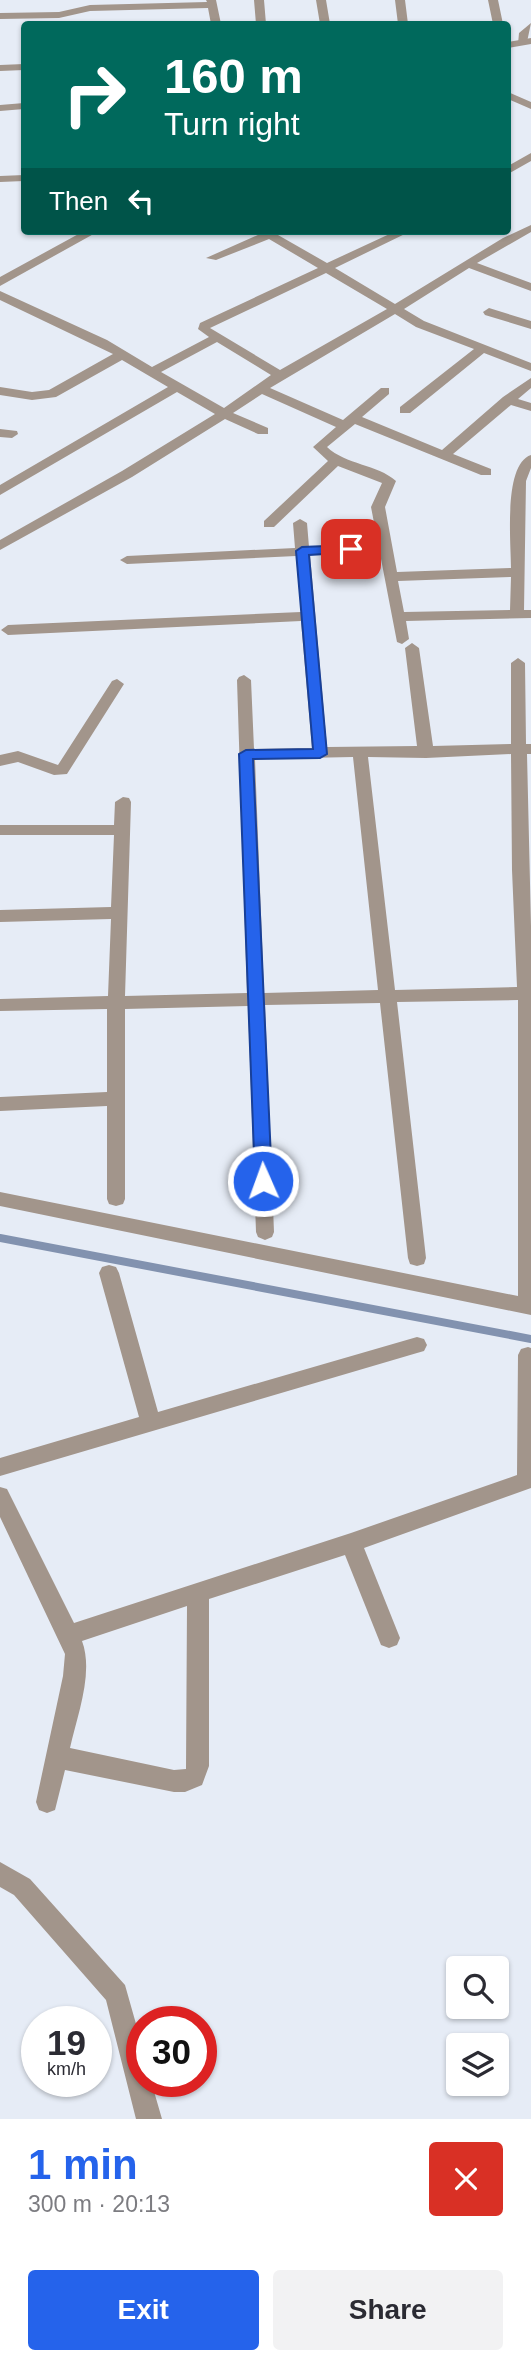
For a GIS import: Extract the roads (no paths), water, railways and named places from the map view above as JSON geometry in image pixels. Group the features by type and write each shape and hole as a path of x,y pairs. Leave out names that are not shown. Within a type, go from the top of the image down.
{"street":[{"path":"259,0 261,21"},
{"path":"321,0 324,21"},
{"path":"400,0 403,21"},
{"path":"493,0 497,21"},
{"path":"0,16 58,15 89,8 212,2 215,21"},
{"path":"526,41 524,33 531,26"},
{"path":"0,68 21,67"},
{"path":"511,96 531,106"},
{"path":"0,108 21,106"},
{"path":"511,169 531,156"},
{"path":"0,179 21,178"},
{"path":"0,546 127,474 224,414 280,374 394,310 507,240 528,232"},
{"path":"0,282 82,235"},
{"path":"212,258 263,235"},
{"path":"274,235 322,268 436,332 531,367"},
{"path":"280,374 216,338 204,329 207,322 396,235"},
{"path":"498,235 507,240"},
{"path":"468,264 531,287"},
{"path":"0,295 123,354 224,414 263,431"},
{"path":"489,312 531,325"},
{"path":"152,372 216,338"},
{"path":"405,410 482,349"},
{"path":"0,391 32,396 52,394 123,354"},
{"path":"444,455 531,382"},
{"path":"0,491 177,387"},
{"path":"262,389 486,472"},
{"path":"385,391 320,447 324,453 337,460 389,481 378,507 398,617 407,643 426,752"},
{"path":"508,400 531,407"},
{"path":"269,524 337,460"},
{"path":"398,617 524,614 522,565 528,466"},
{"path":"300,523 320,754"},
{"path":"127,560 351,549"},
{"path":"391,577 522,565"},
{"path":"8,630 307,616"},
{"path":"0,1199 529,1307 526,749 518,663"},
{"path":"244,680 265,1232"},
{"path":"0,761 10,756 20,756 51,770 62,770 117,684"},
{"path":"246,754 526,749"},
{"path":"360,753 417,1258"},
{"path":"116,1199 116,1004 123,802"},
{"path":"0,830 122,830"},
{"path":"0,916 119,913"},
{"path":"0,1005 529,993"},
{"path":"0,1104 116,1098"},
{"path":"109,1273 152,1423"},
{"path":"0,1467 417,1345"},
{"path":"69,1636 351,1543 529,1480 528,1355"},
{"path":"0,1496 76,1654 74,1676 47,1802"},
{"path":"351,1543 389,1638"},
{"path":"57,1757 174,1781 186,1781 194,1777 198,1766 198,1593"},
{"path":"0,1874 22,1887 116,1994 149,2119"}],"waterway":[{"path":"0,1238 531,1339"}]}
